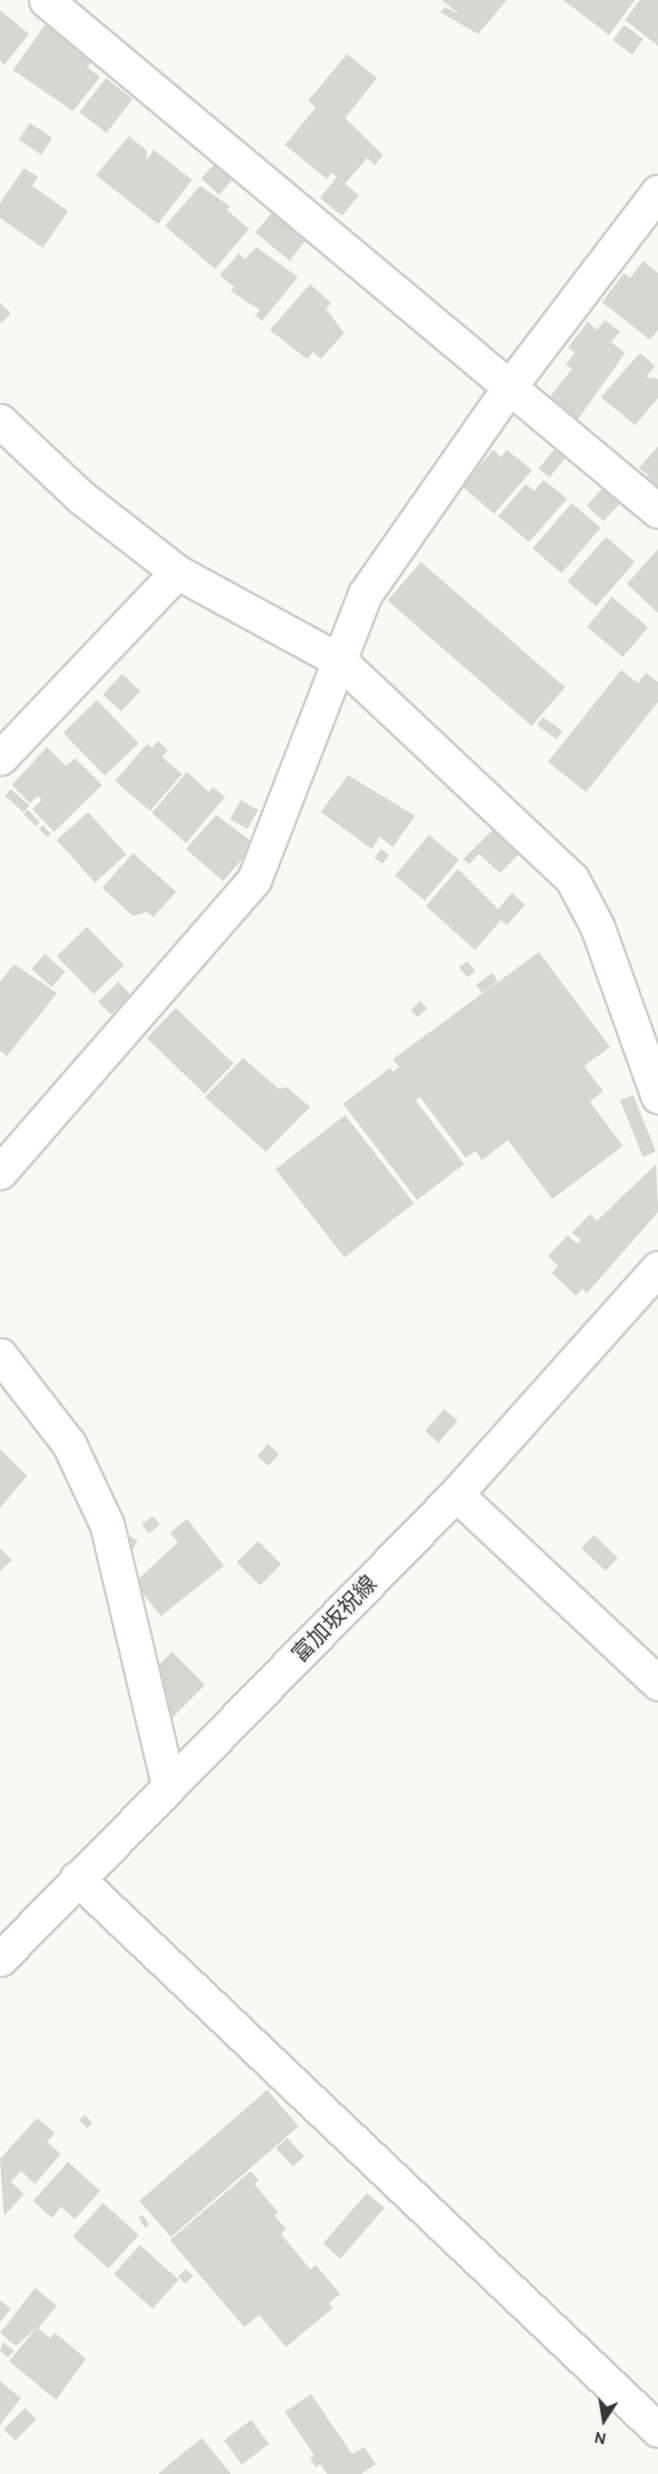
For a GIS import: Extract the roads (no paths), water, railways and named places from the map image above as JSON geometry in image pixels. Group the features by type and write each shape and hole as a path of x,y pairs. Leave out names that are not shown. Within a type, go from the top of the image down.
{"street":[{"path":"46,0 658,512"},
{"path":"0,1172 254,880 365,594 510,386 658,192"},
{"path":"0,422 82,498 177,572 340,661 572,879 597,926 658,1096"},
{"path":"0,758 177,572"},
{"name":"富加坂祝線","path":"0,1959 456,1494 658,1268"},
{"path":"0,1355 69,1444 107,1525 169,1787"},
{"path":"456,1494 658,1683"},
{"path":"77,1878 658,2430"}]}
